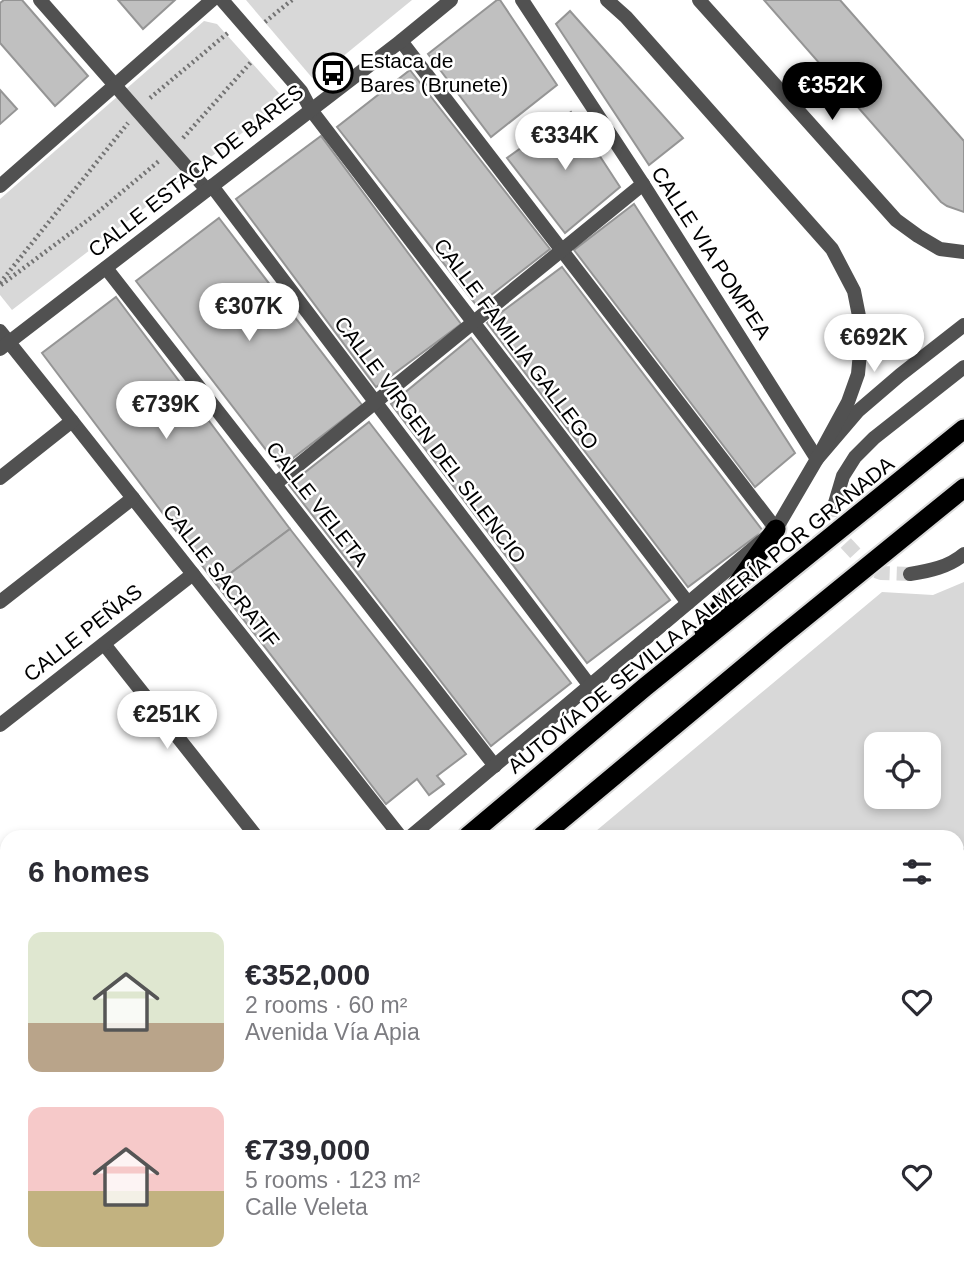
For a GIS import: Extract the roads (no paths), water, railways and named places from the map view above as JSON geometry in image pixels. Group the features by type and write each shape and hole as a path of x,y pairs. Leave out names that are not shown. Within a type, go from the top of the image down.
{"highway":[{"name":"AUTOVÍA DE SEVILLA A ALMERÍA POR GRANADA","path":"475,830 964,429"},
{"path":"549,830 964,488"},
{"path":"691,651 776,529"},
{"path":"569,830 679,723"}],"street":[{"name":"CALLE VIRGEN DEL SILENCIO","path":"40,0 172,150 210,188 590,686"},
{"path":"0,186 212,0"},
{"name":"CALLE FAMILIA GALLEGO","path":"222,0 301,91 311,110 688,603"},
{"name":"CALLE ESTACA DE BARES","path":"3,341 106,268 451,0"},
{"name":"CALLE VIA POMPEA","path":"522,0 643,184 817,459"},
{"path":"418,830 776,529 848,402 858,374 862,331 854,291 832,249 626,17 607,0"},
{"path":"699,0 896,220 940,249 964,253"},
{"path":"401,41 776,529"},
{"path":"275,484 643,184"},
{"name":"CALLE VELETA","path":"106,268 495,766"},
{"path":"817,459 858,411 964,325"},
{"name":"CALLE SACRATIF","path":"3,341 72,421 395,830"},
{"path":"835,503 843,476 855,457 874,438 964,367"},
{"path":"0,478 72,421"},
{"path":"0,602 133,498"},
{"path":"910,574 931,571 956,561 964,554"},
{"name":"CALLE PEÑAS","path":"0,725 193,574"},
{"path":"104,644 251,830"}],"tunnel":[{"path":"835,503 836,518 844,541 870,569 881,573 910,574"}],"place":[{"name":"Estaca de Bares (Brunete)","path":"333,73"}]}
